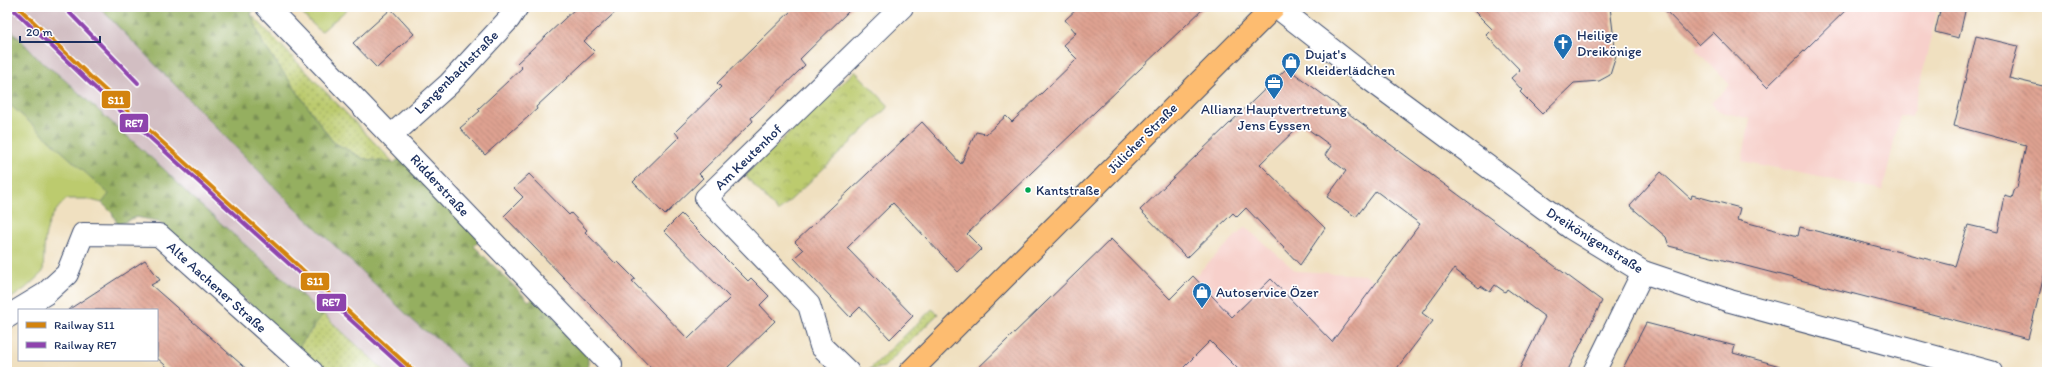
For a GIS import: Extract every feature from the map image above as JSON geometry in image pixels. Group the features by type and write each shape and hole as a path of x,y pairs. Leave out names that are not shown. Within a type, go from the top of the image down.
{"main road":[{"name":"Jülicher Straße","path":"910,372 1275,7"}],"street":[{"name":"Ridderstraße","path":"267,7 612,365"},
{"name":"Langenbachstraße","path":"392,135 449,84 509,19 517,7"},
{"name":"Am Keutenhof","path":"848,372 821,346 808,305 706,198 902,7"},
{"name":"Dreikönigenstraße","path":"1275,7 1368,78 1571,228 1643,272 1730,301 1991,372"},
{"name":"Alte Aachener Straße","path":"20,309 45,294 67,274 84,234 159,235 312,372"},
{"path":"1594,372 1643,272"},
{"name":"Alte Aachener Straße","path":"7,317 18,310"}],"shaded area":[{"path":"7,7 99,7 293,206 422,329 437,338 471,372 386,372 188,194 167,172 58,74 41,62 7,25"},
{"path":"1738,7 1938,7 1912,117 1900,115 1883,190 1742,161 1750,119 1718,111 1711,103 1730,85 1695,49"},
{"path":"1245,227 1296,271 1365,275 1433,321 1394,372 1118,372 1121,348"}],"green space":[{"path":"99,7 256,7 251,14 263,44 333,142 364,159 394,163 401,157 480,240 474,246 529,301 535,296 588,351 588,372 471,372 437,338 422,329 293,206"},
{"path":"295,7 350,7 321,32"},
{"path":"251,14 394,163 364,159 333,142 263,44"},
{"path":"7,25 41,62 58,74 167,172 188,194 323,314 298,348 158,221 136,217 118,225 112,213 102,203 109,194 7,102"},
{"path":"855,71 889,106 778,212 745,175"},
{"path":"7,102 109,194 102,203 87,199 67,199 59,207 53,215 46,232 43,272 26,288 7,301"},
{"path":"932,309 938,314 884,367 869,370"},
{"path":"323,314 386,372 322,372 298,348"}],"building":[{"path":"577,7 621,7 584,41 595,52 536,107 537,109 485,155 460,128 480,111 478,109 522,68 517,63"},
{"path":"795,7 853,7 800,59 805,65 751,118 753,121 699,174 703,178 665,215 633,182 679,137 675,132 721,87 717,83"},
{"path":"1079,7 1205,7 967,234 982,249 958,272 893,203 847,248 913,316 890,339 860,307 850,317 794,258 803,250 795,242 922,122 961,164 976,132 986,134 1006,116 1012,122 1077,59 1063,45 1076,33 1065,20"},
{"name":"Heilige Dreikönige","path":"1470,7 1610,7 1616,56 1610,75 1599,81 1574,83 1542,114 1520,92 1522,90 1511,78 1520,70 1486,35 1492,29"},
{"path":"1662,7 1849,7 1767,87 1713,32 1699,45"},
{"path":"1941,7 1966,7 1959,38 1935,32"},
{"path":"391,9 414,34 377,68 353,43"},
{"path":"1976,36 2018,46 2009,78 2047,87 2047,264 2028,339 1669,246 1666,237 1630,206 1661,172 1691,199 1692,195 1740,208 1737,220 1798,236 1800,227 1955,266 1968,225 1998,232 2005,196 2012,198 2015,188 2017,188 2026,145 1954,126"},
{"path":"1287,68 1602,301 1567,372 1518,372 1545,317 1507,289 1505,292 1495,285 1490,292 1481,286 1479,288 1454,269 1422,313 1433,321 1394,372 1241,372 1210,341 1179,372 974,372 1111,239 1170,299 1193,276 1232,317 1271,279 1332,342 1420,224 1376,191 1356,217 1327,197 1346,171 1325,155 1331,146 1301,124 1260,164 1325,228 1300,265 1246,208 1237,217 1233,213 1187,258 1140,210"},
{"path":"529,174 569,215 571,213 587,230 585,232 616,264 618,262 635,279 632,281 688,339 730,298 664,231 681,214 748,281 751,278 769,296 760,305 775,321 723,372 655,372 504,216 523,197 514,188"},
{"path":"145,260 160,280 151,285 250,372 173,372 158,359 158,309 70,309"},
{"path":"1646,323 1735,346 1733,353 1780,366 1779,372 1621,372"}],"rail line":[{"name":"S11","path":"18,7 94,80 415,372"},
{"name":"RE7","path":"67,10 138,83"},
{"name":"RE7","path":"15,11 91,84 408,372"}],"place":[{"name":"Heilige Dreikönige","path":"1563,60"},
{"name":"Dujat's Kleiderlädchen","path":"1291,79"},
{"name":"Allianz Hauptvertretung Jens Eyssen","path":"1274,100"},
{"name":"Kantstraße","path":"1028,190"},
{"name":"Autoservice Özer","path":"1202,309"}]}
